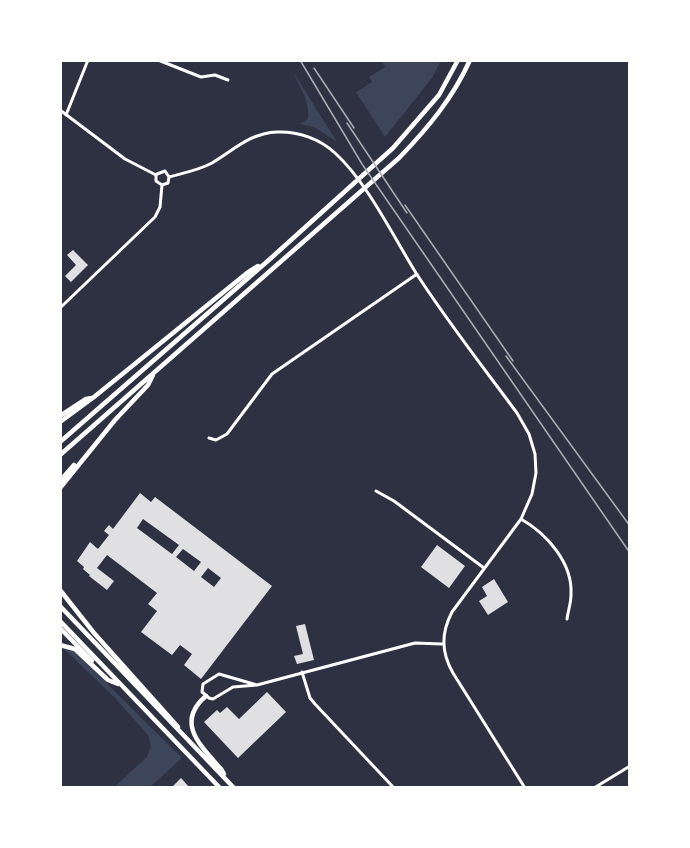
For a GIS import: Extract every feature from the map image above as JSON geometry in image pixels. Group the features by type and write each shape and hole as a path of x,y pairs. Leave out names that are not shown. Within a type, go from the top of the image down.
{"main road":[{"path":"60,442 270,259 393,148 439,96 458,60"},
{"path":"60,455 399,158 439,113 470,60"},
{"path":"60,422 247,273 270,259"},
{"path":"60,481 148,385 155,372"},
{"path":"60,416 86,399 94,397"},
{"path":"60,488 98,441"},
{"path":"60,590 183,734 234,788"},
{"path":"60,606 183,734"},
{"path":"60,621 220,788"},
{"path":"60,628 92,661 98,661"},
{"path":"60,645 75,649 108,680 121,685"},
{"path":"206,696 196,706 191,728 197,740 221,769 226,780"}],"street":[{"path":"66,115 88,60"},
{"path":"158,60 201,77 215,75 228,80"},
{"path":"60,110 125,159 156,175"},
{"path":"169,177 201,168 243,141 267,133 287,132 319,141 335,152 348,166 417,274 517,413 529,434 535,454 536,473 532,494 521,519 452,612 445,627 442,644 447,663 525,788"},
{"path":"156,175 165,171 169,177 168,183 162,185"},
{"path":"156,175 156,181 162,185"},
{"path":"60,308 155,217 160,207 162,185"},
{"path":"209,438 216,440 227,434 272,374 417,274"},
{"path":"376,491 394,501 484,568"},
{"path":"521,519 534,526 549,540 567,572 571,594 567,619"},
{"path":"257,685 219,674 203,684 202,692 213,699 232,687 257,685 415,643 442,644"},
{"path":"302,672 310,698 394,788"},
{"path":"231,678 232,687"},
{"path":"594,788 630,766"}],"path":[{"path":"630,391 630,401"}],"shaded area":[{"path":"381,60 441,60 432,78 385,137 356,92 372,82 369,77 385,67"},
{"path":"294,73 337,142 314,127 300,124 308,119 308,113 306,101"},
{"path":"62,647 73,650 182,758 149,788 113,788 147,757 151,746 148,735 115,698"}],"building":[{"path":"73,250 88,265 71,282 65,276 76,265 67,255"},
{"path":"140,493 151,502 155,497 272,586 201,679 184,665 192,654 180,645 172,655 141,632 157,611 148,604 157,593 107,555 97,568 114,581 107,590 89,576 77,561 90,542 98,549 109,535 104,531 109,525 113,529","holes":["143,519 179,545 172,554 137,528","183,549 201,562 194,571 176,557","208,568 221,578 214,587 201,577"]},
{"path":"437,545 465,566 449,588 421,567"},
{"path":"494,579 508,602 488,615 479,601 487,596 482,587"},
{"path":"305,624 314,660 297,664 294,656 303,654 296,626"},
{"path":"267,692 286,712 238,758 204,722 217,710 220,713 227,707 239,719"},
{"path":"181,778 190,788 171,788"}],"railway":[{"path":"300,60 362,164 630,553"},
{"path":"314,68 354,128"},
{"path":"347,123 407,213"},
{"path":"405,205 513,361"},
{"path":"506,356 630,526"}]}
